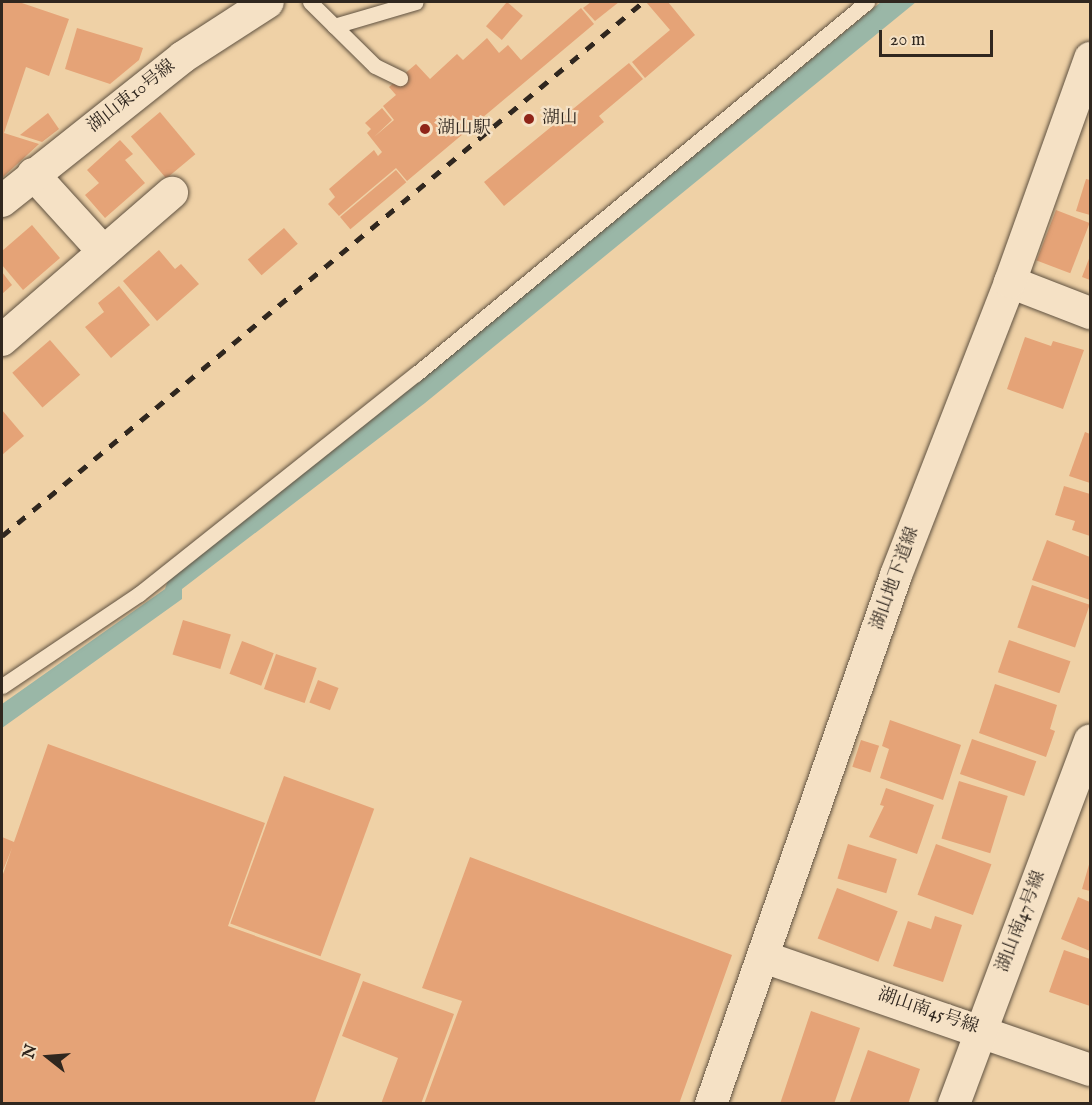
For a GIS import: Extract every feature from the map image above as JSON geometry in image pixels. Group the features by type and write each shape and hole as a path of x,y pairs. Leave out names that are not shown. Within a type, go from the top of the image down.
{"street":[{"name":"湖山東10号線","path":"2,201 33,174 183,57 268,2"},
{"name":"湖山地下道線","path":"711,1104 896,575 1010,282 1090,58"},
{"path":"33,174 104,252"},
{"path":"2,340 172,193"},
{"path":"1010,282 1090,313"},
{"name":"湖山南47号線","path":"954,1104 1090,741"},
{"name":"湖山南45号線","path":"764,957 981,1030 1090,1070"}],"lane":[{"path":"310,2 375,66 400,78"},
{"path":"334,26 416,2"},
{"path":"2,686 139,594 416,374 867,2"}],"shaded area":[{"path":"881,2 916,2 425,403 182,589 182,599 2,728 2,704 165,589 170,574 417,383"}],"building":[{"path":"2,2 19,2 69,19 49,76 26,67 4,133 39,144 2,178"},
{"path":"507,2 523,16 502,40 486,26"},
{"path":"591,2 619,2 595,21 583,8"},
{"path":"646,2 668,2 695,35 645,78 632,62 670,30"},
{"name":"湖山駅","path":"581,8 594,24 407,181 396,168 339,216 328,204 335,197 329,189 374,150 378,156 382,152 367,133 371,129 365,123 382,108 392,120 374,137 394,120 383,106 396,95 389,87 416,64 430,79 457,54 463,60 487,38 499,53 508,45 521,60"},
{"path":"77,28 143,48 139,60 110,84 65,69"},
{"path":"629,63 643,79 599,116 604,122 504,206 484,182"},
{"path":"160,112 195,154 166,179 131,136"},
{"path":"48,113 59,129 42,142 20,135"},
{"path":"120,140 133,154 125,160 145,183 105,218 85,195 99,183 87,170"},
{"path":"396,170 406,182 350,229 340,217"},
{"path":"1086,179 1090,180 1090,215 1076,211"},
{"path":"1056,210 1090,223 1070,273 1037,260"},
{"path":"32,225 60,258 23,290 2,265 2,251"},
{"path":"284,228 298,244 262,275 248,259"},
{"path":"159,250 175,269 181,264 199,284 157,321 123,281"},
{"path":"1090,256 1090,280 1082,277"},
{"path":"2,272 12,285 2,294"},
{"path":"119,286 150,325 111,358 85,327 104,312 98,303"},
{"path":"1025,337 1051,346 1053,341 1084,350 1063,409 1007,389"},
{"path":"50,340 80,375 42,408 12,373"},
{"path":"2,410 24,436 2,455"},
{"path":"1085,432 1090,434 1090,483 1069,476"},
{"path":"1064,486 1090,494 1090,536 1072,530 1075,521 1055,515"},
{"path":"1047,540 1090,557 1090,600 1032,580"},
{"path":"1032,585 1090,605 1075,647 1017,628"},
{"path":"183,620 231,635 220,669 172,654"},
{"path":"1009,640 1070,661 1059,693 998,672"},
{"path":"242,641 274,653 261,686 229,674"},
{"path":"276,654 317,668 305,703 264,689"},
{"path":"318,680 339,688 330,710 309,702"},
{"path":"995,684 1057,705 1050,729 1055,731 1046,757 979,733"},
{"path":"890,720 961,745 943,800 880,778 889,749 882,746"},
{"path":"972,739 1036,761 1024,796 960,774"},
{"path":"861,740 879,746 870,773 852,767"},
{"path":"48,744 265,823 228,926 361,974 314,1104 2,1104 2,877 12,848 2,873 2,837 14,842"},
{"path":"284,776 374,809 321,956 230,924"},
{"path":"959,781 1008,796 990,853 941,838"},
{"path":"886,788 934,805 917,854 869,837 884,806 880,805"},
{"path":"848,844 897,859 886,893 837,878"},
{"path":"936,844 991,864 973,915 918,895"},
{"path":"470,857 732,955 679,1104 424,1104 462,1001 422,988"},
{"path":"1090,861 1090,891 1082,889"},
{"path":"837,888 898,911 878,962 818,938"},
{"path":"1078,897 1090,902 1090,951 1061,939"},
{"path":"935,916 962,925 943,982 893,966 908,921 931,929"},
{"path":"1064,950 1090,959 1090,1006 1049,992"},
{"path":"363,981 454,1014 421,1104 381,1104 398,1058 342,1036"},
{"path":"811,1011 860,1028 834,1104 780,1104"},
{"path":"868,1050 920,1069 908,1104 849,1104"}],"railway":[{"path":"2,536 643,2"}],"place":[{"name":"湖山","path":"529,119"},
{"name":"湖山駅","path":"425,129"}]}
